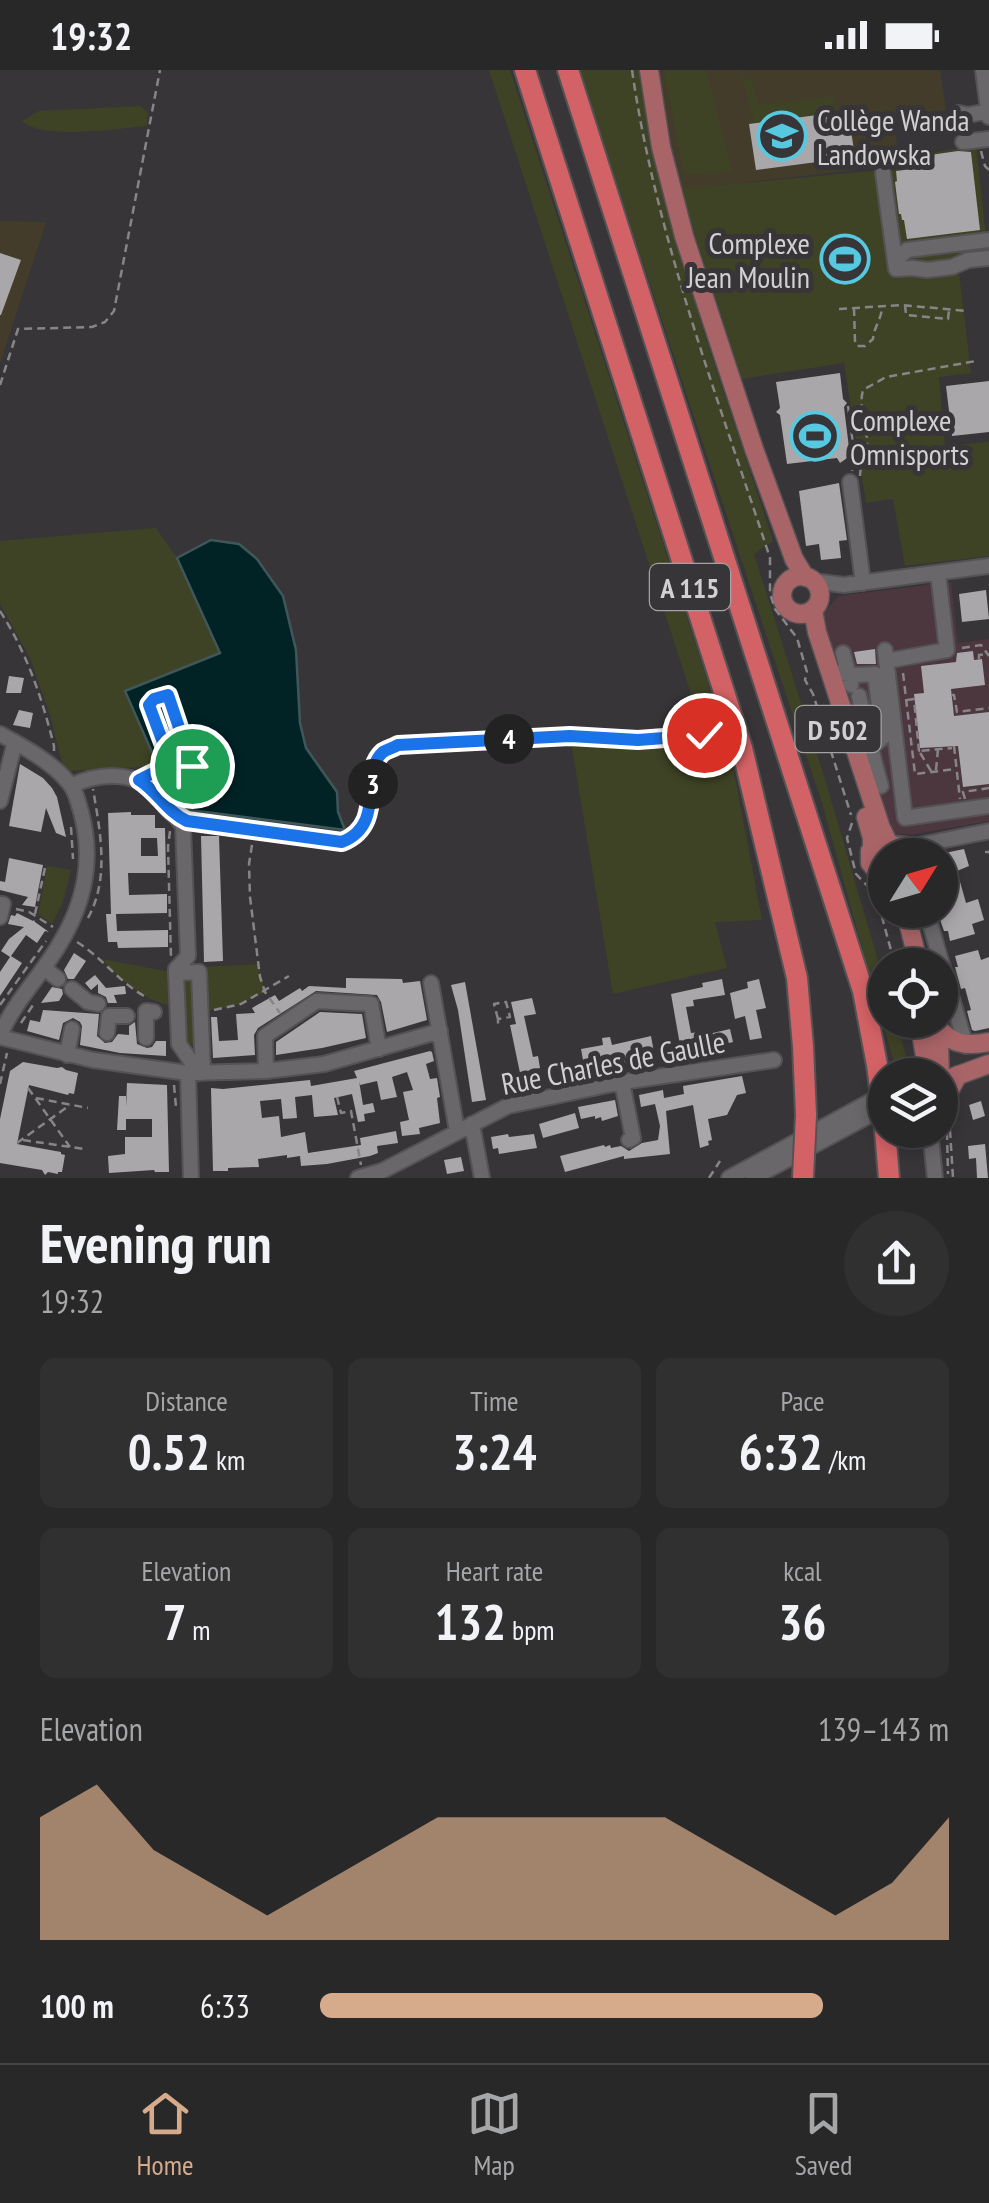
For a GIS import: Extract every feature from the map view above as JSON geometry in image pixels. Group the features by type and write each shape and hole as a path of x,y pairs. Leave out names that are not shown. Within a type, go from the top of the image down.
{"highway":[{"name":"A 115","path":"524,70 742,748 775,878 796,978 803,1046 803,1178"},
{"name":"A 115","path":"568,70 862,991 876,1058"},
{"name":"A 115","path":"887,1148 889,1178"}],"main road":[{"name":"D 502","path":"649,70 674,202 754,449 806,593 850,683 874,808 892,838"},
{"name":"D 502","path":"806,593 803,622 871,833 879,838"},
{"path":"948,1038 966,1046 989,1045"},
{"path":"958,1062 989,1045"},
{"path":"958,1070 989,1064"}],"street":[{"path":"959,113 989,113 983,70"},
{"path":"963,142 989,139"},
{"path":"882,173 894,219 896,269 952,267 968,260 989,258"},
{"path":"895,261 907,250 989,240"},
{"path":"855,480 863,583"},
{"path":"806,593 989,566"},
{"path":"938,574 938,601 947,650 891,656 905,818 989,806"},
{"path":"843,653 870,748 868,766 881,786"},
{"path":"850,683 875,674 883,736 870,748"},
{"path":"0,734 53,768 74,792 84,824 88,862 80,904 66,934 44,968 4,1009 4,1038 67,1054 106,1048 145,1053 197,1073 324,1064 440,1031"},
{"path":"0,800 15,742"},
{"path":"74,792 90,777 139,780 152,789 183,827 188,956 176,971 179,1044 197,1073"},
{"path":"874,808 879,801 902,795"},
{"path":"954,838 989,831"},
{"path":"931,928 966,1046"},
{"path":"44,968 58,980"},
{"path":"176,971 200,972 191,1178"},
{"path":"431,983 456,1131"},
{"path":"72,989 88,1002 98,1004"},
{"path":"266,1071 265,1036 317,1001 371,1004 379,1049"},
{"path":"145,1053 146,1011 154,1012"},
{"path":"106,1048 109,1016 126,1016"},
{"path":"67,1054 72,1030"},
{"name":"Rue Charles de Gaulle","path":"361,1177 382,1172 508,1106 622,1082 774,1060"},
{"path":"622,1082 636,1138"},
{"path":"729,1178 868,1102"},
{"path":"754,1178 868,1117"},
{"path":"472,1124 482,1178"},
{"path":"933,1148 937,1178"},
{"path":"937,1178 938,1148"}],"path":[{"path":"0,385 18,329 92,327 105,322 114,311 160,70"},
{"path":"632,70 662,219 770,558 770,594 775,609 797,638 808,672 805,680 852,816 847,838 856,874 868,887"},
{"path":"906,305 906,315 934,318 948,319 950,309"},
{"path":"839,310 906,305 967,311"},
{"path":"854,308 855,341 858,346 865,346 873,339 882,306"},
{"path":"855,480 867,444 860,406 862,390 886,377 976,361"},
{"path":"848,406 855,480"},
{"path":"0,611 25,656 42,700 54,746 53,768"},
{"path":"947,650 981,645 989,655"},
{"path":"979,659 979,655 989,655"},
{"path":"891,656 906,700 915,774 956,769"},
{"path":"139,780 171,764 149,705 168,695 192,766 180,800"},
{"path":"952,695 957,712 989,708"},
{"path":"906,700 914,700 919,750 934,772"},
{"path":"176,971 171,964 168,847 173,819 342,842 359,832 365,823 375,765 382,753 398,745 570,736 638,740 704,735"},
{"path":"912,754 954,747 964,810"},
{"path":"934,772 938,749"},
{"path":"964,810 963,792 989,788"},
{"path":"74,792 98,789"},
{"path":"69,814 74,866"},
{"path":"254,830 250,897 260,977 286,1022"},
{"path":"35,916 44,868"},
{"path":"4,908 35,916 66,934"},
{"path":"4,1009 44,943"},
{"path":"0,1084 4,1038 36,1001"},
{"path":"498,1019 498,1025"},
{"path":"507,1076 530,1091"},
{"path":"28,1088 70,1147"},
{"path":"337,1097 341,1113 351,1111 361,1177"},
{"path":"36,1098 88,1108"},
{"path":"70,1105 19,1142 84,1149"},
{"path":"709,1178 720,1161"}],"shaded area":[{"name":"Collège Wanda Landowska","path":"658,70 940,70 946,110 893,117 900,165 676,190"},
{"path":"0,221 46,222 0,364"},
{"path":"951,582 958,643 989,639 989,821 911,835 894,833 888,825 823,625 823,614 838,596"}],"green space":[{"path":"489,70 510,70 730,751 762,920 715,922 727,968 613,994 570,736 638,741 704,734"},
{"path":"579,70 642,70 662,186 705,336 773,541 754,554 874,948 868,948 868,969 822,803"},
{"path":"664,70 706,70 732,171 684,175"},
{"path":"739,70 743,80 751,79 759,105 834,96 837,112 749,124 754,119"},
{"path":"140,106 148,112 147,126 63,132 32,127 22,121 39,111"},
{"path":"976,145 989,265 927,276 959,273 971,373 939,377 945,446 989,442 989,556 905,566 893,499 866,503 844,363 742,379 680,189 903,168 902,158"},
{"path":"156,528 177,558 220,653 125,694 158,766 67,771 30,658 0,604 0,541"},
{"path":"47,866 71,870 63,902 52,924 38,914"},
{"path":"102,959 176,973 201,967 259,964 265,992 234,1005 201,1011 202,1044 179,1044 177,1008 135,990"},
{"path":"887,1038 901,1038 906,1058 893,1058"}],"water":[{"path":"211,540 239,544 257,559 283,596 296,650 300,723 306,748 337,792 338,812 345,830 182,809 158,766 125,691 220,653 177,558"}],"building":[{"path":"848,111 855,157 756,170 749,124"},
{"path":"971,152 980,230 907,239 899,214 896,171 919,168 918,162 931,161 930,155"},
{"path":"0,253 21,260 1,315 0,315"},
{"name":"Complexe Omnisports","path":"840,373 847,403 844,407 850,456 840,463 837,458 787,464 780,415 776,412 780,408 776,382"},
{"path":"989,381 989,432 952,436 946,386"},
{"path":"839,483 847,540 839,541 841,558 821,560 819,544 806,546 799,491"},
{"path":"986,590 989,619 962,622 959,594"},
{"path":"875,649 876,664 857,664 854,652"},
{"path":"973,651 974,660 982,659 985,685 951,689 954,716 989,712 989,784 963,787 958,746 920,748 914,694 924,693 921,666 956,662 957,653"},
{"path":"9,676 24,678 21,693 6,693"},
{"path":"19,710 33,713 30,728 13,725"},
{"path":"20,764 52,788 66,837 56,833 46,808 41,832 9,826"},
{"path":"108,813 155,815 155,828 165,828 166,873 128,873 129,895 167,894 167,913 116,914 117,931 168,930 168,947 118,948 117,942 108,942","holes":["141,838 157,838 158,856 141,856"]},
{"path":"201,836 219,836 223,961 204,962"},
{"path":"964,849 969,866 958,871 958,850"},
{"path":"9,858 43,865 35,907 22,905 28,897 0,890"},
{"path":"958,875 966,903 978,899 984,920 972,924 975,934 950,941 948,931 943,928 958,928"},
{"path":"17,913 49,932 45,931 37,943 26,935 11,956 22,963 0,996 0,972 10,957 1,951 24,927 8,924 11,915"},
{"path":"978,950 981,960 989,957 989,1028 972,1030 967,1011 971,1010 958,978 958,955"},
{"path":"74,953 86,961 74,979 68,979 64,970"},
{"path":"95,975 106,988 125,986 126,994 114,995 117,1003 108,1003 98,993 98,984 91,990 85,983"},
{"path":"346,978 420,981 427,1020 387,1032 377,995 316,991 258,1028 254,1035 255,1055 213,1058 211,1017 217,1017 219,1041 238,1040 236,1014 255,1013 252,1008 275,995 279,1001 300,988 346,988"},
{"path":"722,979 725,995 693,1000 694,1006 686,1007 691,1033 700,1032 700,1036 730,1029 733,1042 701,1050 696,1055 690,1052 683,1062 671,994"},
{"path":"759,979 766,1008 756,1010 762,1038 750,1040 745,1016 735,1019 730,993 748,988 747,982"},
{"path":"465,982 486,1100 472,1102 451,985"},
{"path":"52,987 62,989 59,1001 41,1003"},
{"path":"532,998 536,1014 524,1016 533,1057 538,1056 540,1068 520,1073 510,1025 516,1024 511,1002"},
{"path":"43,1010 99,1014 97,1036 105,1043 112,1042 118,1034 129,1035 129,1026 135,1022 137,1044 147,1048 156,1041 166,1041 166,1056 80,1045 82,1026 73,1018 63,1023 59,1040 27,1031 30,1020 40,1022"},
{"path":"320,1012 362,1014 366,1038 276,1055 276,1042"},
{"path":"651,1036 655,1058 603,1068 589,1068 587,1059 583,1060 581,1049 603,1045 602,1038 610,1037 612,1045"},
{"path":"430,1051 434,1061 426,1064 430,1079 437,1078 440,1123 419,1128 420,1134 402,1136 400,1122 409,1120 403,1092 413,1090 407,1072 392,1077 397,1097 381,1100 377,1081 360,1085 359,1081 363,1105 373,1103 375,1112 364,1114 365,1121 358,1122 352,1094 334,1098 338,1115 314,1117 312,1095 295,1097 297,1118 283,1119 281,1099 260,1101 262,1118 279,1116 281,1137 305,1132 308,1153 361,1145 360,1138 396,1131 398,1143 377,1146 378,1153 370,1156 327,1164 301,1166 300,1156 287,1155 258,1159 259,1167 213,1171 211,1088 310,1080 311,1086 357,1078 354,1071"},
{"path":"23,1062 78,1073 74,1094 29,1085 17,1144 61,1152 65,1155 62,1172 58,1174 45,1175 42,1170 0,1163 0,1119 10,1071"},
{"path":"742,1076 746,1093 737,1095 727,1115 708,1119 712,1140 709,1145 700,1148 693,1105 666,1111 670,1154 624,1156 565,1172 560,1156 604,1145 629,1151 658,1140 660,1126 655,1104 641,1107 639,1095 663,1090 664,1098 684,1094 683,1086"},
{"path":"127,1083 167,1085 169,1172 109,1173 108,1156 125,1154 125,1137 152,1137 152,1119 126,1119 126,1130 117,1130 119,1096 126,1096"},
{"path":"615,1100 618,1116 602,1121 595,1116 581,1119 578,1107"},
{"path":"981,1101 985,1116 973,1120 969,1105"},
{"path":"575,1113 579,1128 543,1138 539,1124"},
{"path":"534,1134 537,1148 499,1154 498,1148 493,1149 491,1137"},
{"path":"985,1144 988,1178 977,1178 976,1158 969,1159 968,1146"},
{"path":"461,1157 464,1171 447,1174 444,1160"}],"place":[{"name":"Collège Wanda Landowska","path":"782,136"},
{"name":"Complexe Jean Moulin","path":"845,259"},
{"name":"Complexe Omnisports","path":"815,436"}],"route":[{"path":"192,766 168,695 154,699 149,705 171,764 139,780 152,789 168,810 187,821 342,842 359,832 365,823 375,765 382,753 398,745 570,736 638,740 704,735"}]}
